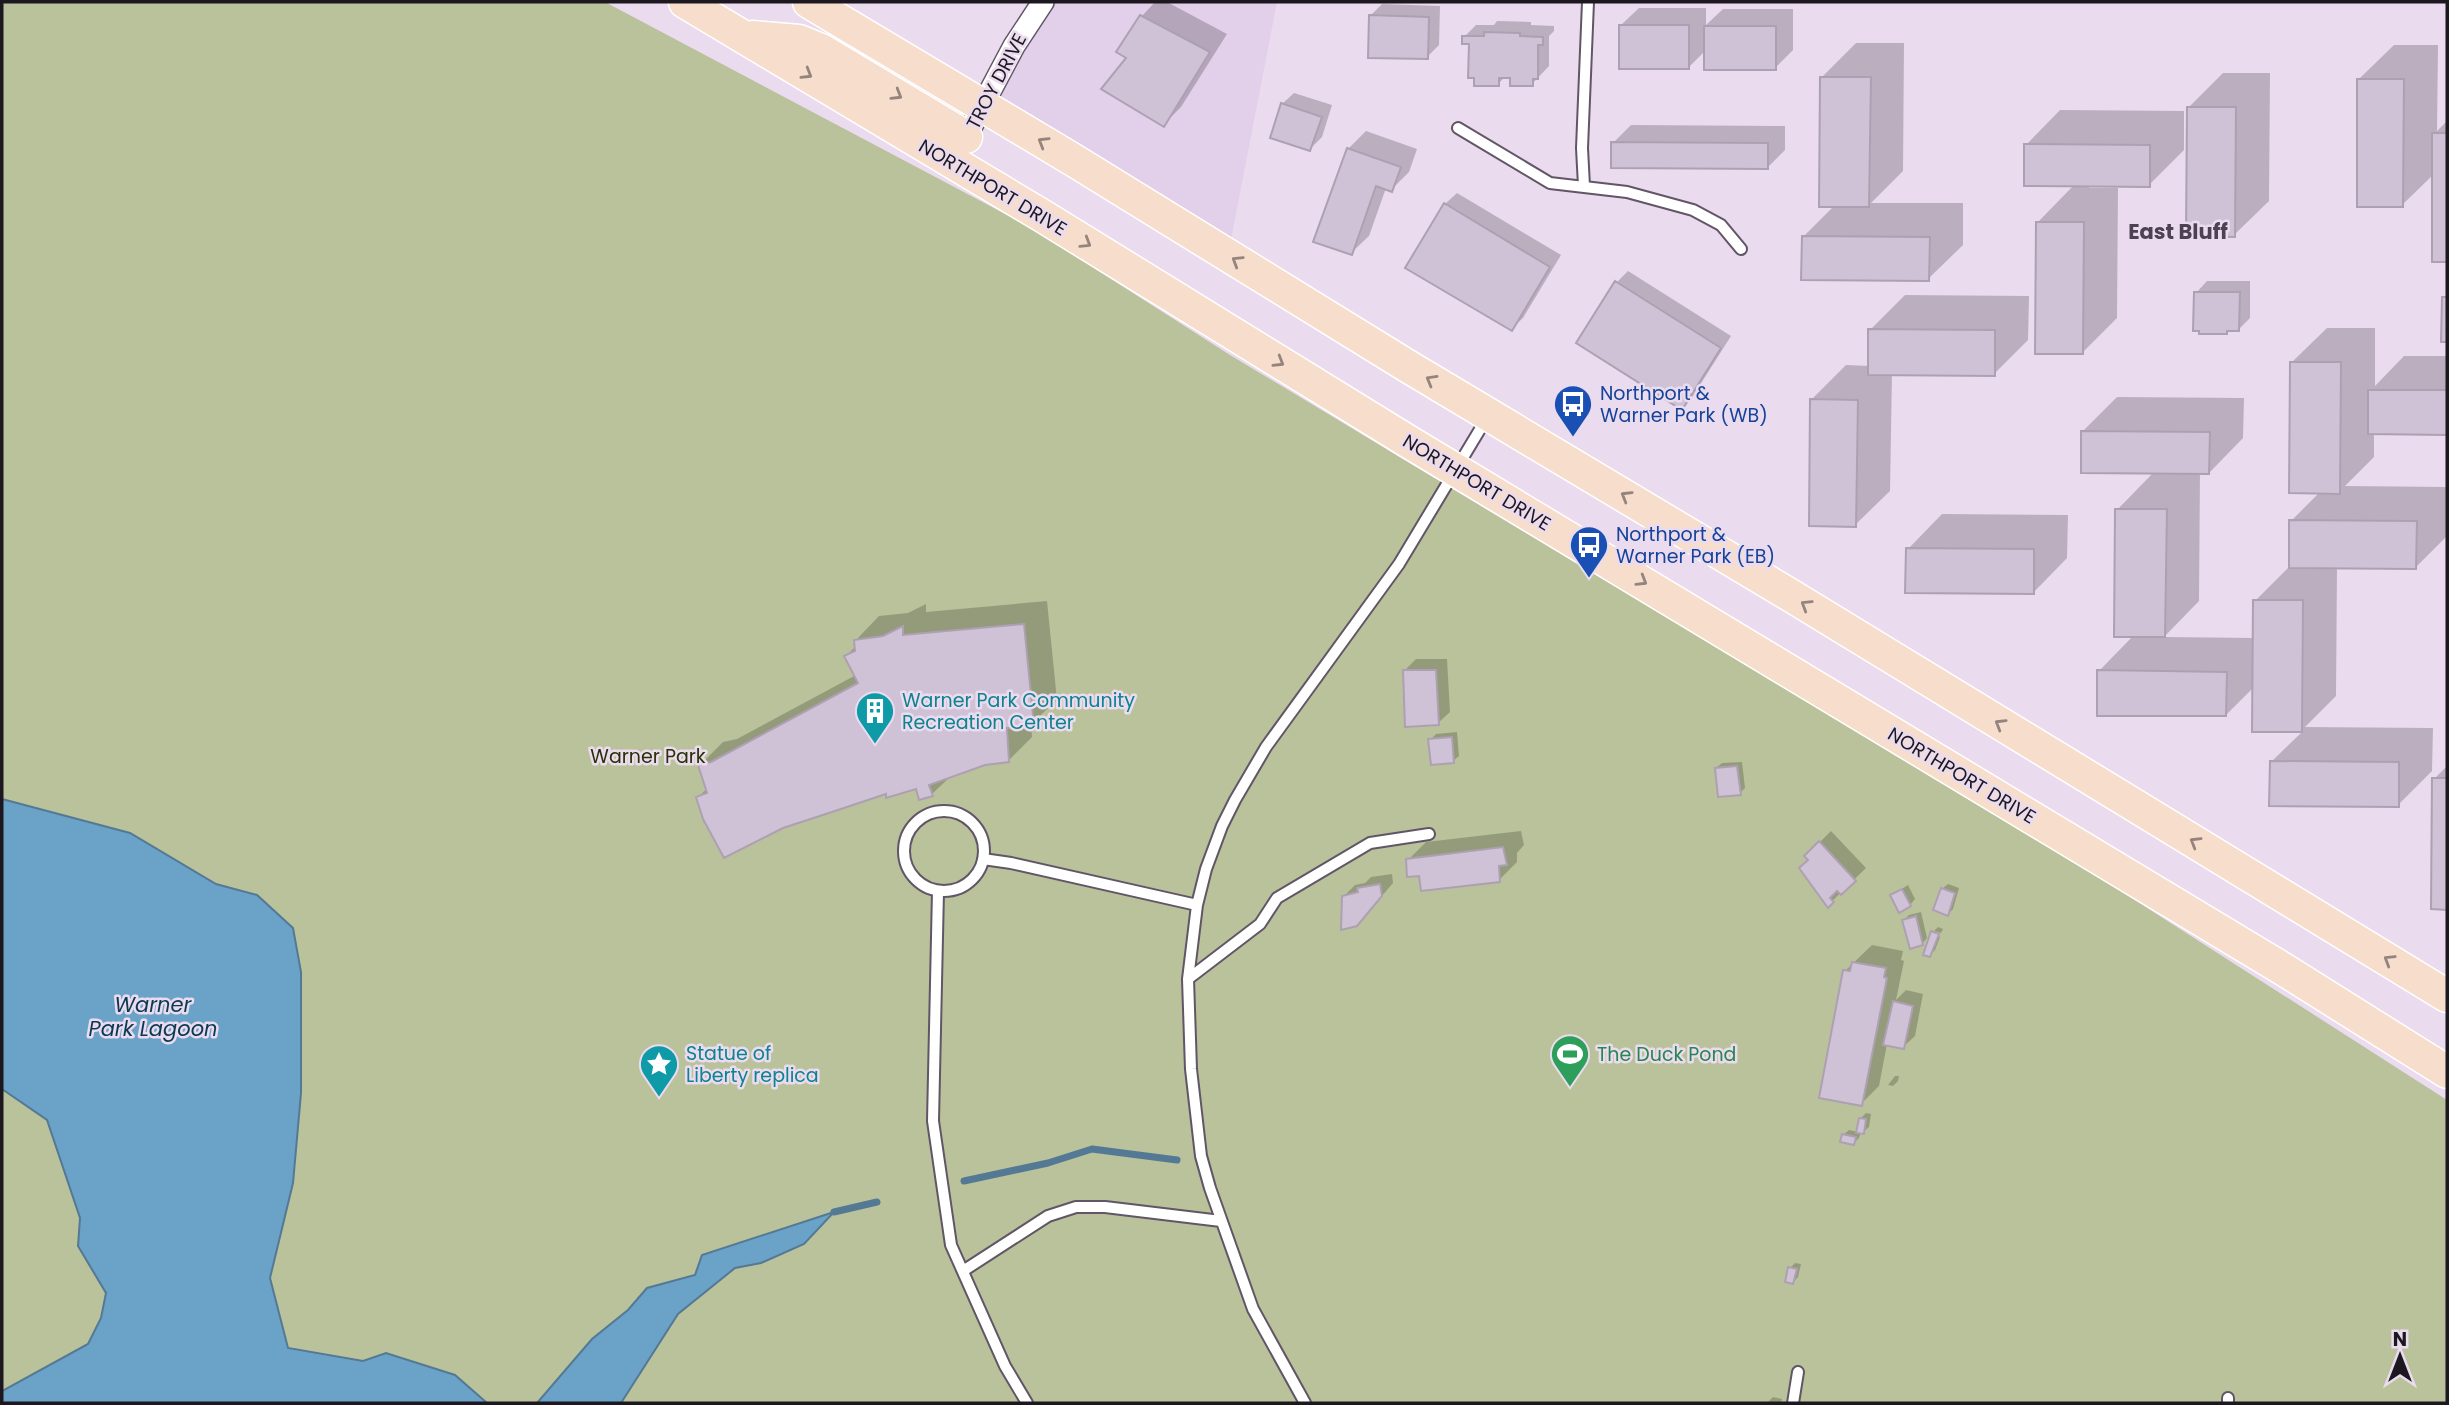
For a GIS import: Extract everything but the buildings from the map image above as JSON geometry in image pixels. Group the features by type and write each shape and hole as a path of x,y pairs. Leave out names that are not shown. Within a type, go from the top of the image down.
{"main road":[{"name":"NORTHPORT DRIVE","path":"685,2 745,37 799,41 821,50 959,150 1455,470 2283,969 2447,1072"},
{"path":"809,2 2447,996"}],"street":[{"name":"TROY DRIVE","path":"959,150 1014,46 1043,2"}],"lane":[{"path":"1584,186 1582,148 1588,2"},
{"path":"1458,128 1550,183 1657,199 1693,210 1721,225 1741,249"},
{"path":"1305,1403 1253,1309 1201,1156 1191,1069 1188,979 1197,905 1206,869 1222,826 1266,747 1399,564 1489,413"},
{"path":"947,811 971,822 984,846 983,859 974,877 967,884 958,889 938,891 925,887 914,878 906,867 903,854 905,840 920,818 947,811"},
{"path":"1188,979 1260,924 1277,898 1370,843 1429,834"},
{"path":"983,859 1197,905"},
{"path":"938,891 933,1121 951,1245 1005,1366 1027,1403"},
{"path":"963,1272 1048,1216 1076,1207 1105,1207 1221,1221"},
{"path":"1793,1403 1798,1372"}],"shaded area":[{"path":"1043,2 1277,2 1228,255 982,106"}],"green space":[{"name":"Warner Park","path":"2,2 605,2 1028,226 1230,355 2113,886 2447,1100 2447,1403 2,1403"}],"water":[{"name":"Warner Park Lagoon","path":"2,799 130,833 216,884 257,895 293,928 301,972 301,1093 293,1183 270,1278 288,1348 363,1361 386,1353 455,1375 487,1403 2,1403 2,1391 88,1344 101,1318 106,1293 78,1246 80,1218 47,1120 2,1089"},
{"path":"834,1212 804,1244 761,1263 735,1268 678,1314 621,1403 537,1403 592,1339 628,1310 647,1288 695,1275 702,1255"}],"waterway":[{"path":"964,1181 1048,1163 1092,1149 1177,1160"},
{"path":"834,1212 877,1202"}],"place":[{"name":"Northport & Warner Park (WB)","path":"1573,438"},
{"name":"Northport & Warner Park (EB)","path":"1589,579"},
{"name":"Warner Park Community Recreation Center","path":"875,745"},
{"name":"The Duck Pond","path":"1570,1088"},
{"name":"Statue of Liberty replica","path":"659,1098"}],"district":[{"name":"East Bluff","path":"2178,232"}]}
